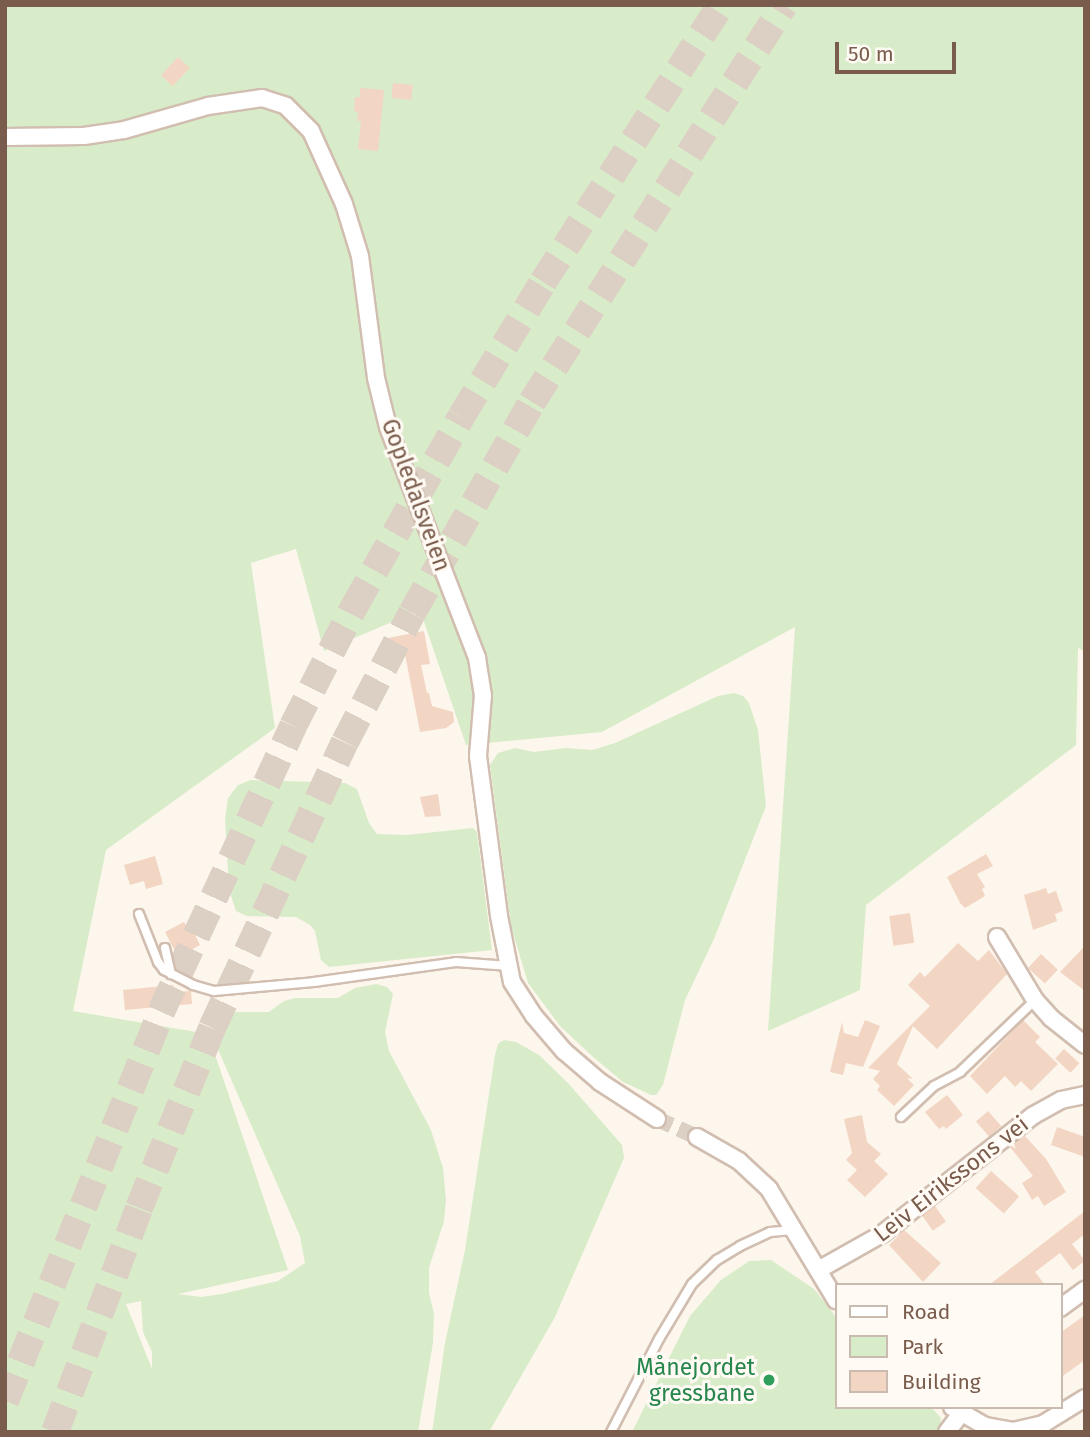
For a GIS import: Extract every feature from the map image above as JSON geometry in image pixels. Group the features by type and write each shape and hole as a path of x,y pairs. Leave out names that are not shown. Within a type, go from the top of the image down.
{"street":[{"name":"Gopledalsveien","path":"5,137 84,136 124,130 208,106 262,98 286,106 312,131 344,204 360,256 376,378 388,427 477,658 483,695 478,756 499,916 512,982 534,1016 564,1051 600,1082 657,1119"},
{"path":"997,937 1035,999 1052,1018 1085,1045"},
{"name":"Leiv Eirikssons vei","path":"820,1269 882,1234 1034,1115 1061,1100 1085,1095"},
{"path":"697,1137 723,1150 757,1177 779,1203 834,1296"},
{"path":"1062,1307 1085,1290"},
{"path":"947,1432 957,1410 985,1426 1013,1431 1043,1424 1085,1398"}],"lane":[{"path":"139,914 158,962 172,974 205,989 226,991 456,962 509,966"},
{"path":"165,948 172,974"},
{"path":"901,1117 934,1086 960,1072 1035,999"},
{"path":"611,1432 659,1339 692,1284 717,1260 740,1246 770,1232 793,1230"}],"green space":[{"path":"5,5 1085,5 1085,651 1078,648 1076,745 866,905 860,990 768,1031 795,627 602,732 466,745 420,610 324,651 296,549 251,563 275,728 106,850 73,1011 208,1034 288,1270 178,1294 201,1297 278,1281 305,1263 300,1236 216,1045 213,1025 217,1018 236,1012 269,1012 284,1001 295,998 338,998 355,988 376,984 387,987 393,994 385,1032 389,1051 431,1130 443,1168 446,1200 444,1221 429,1268 429,1293 434,1314 433,1343 418,1432 5,1432","holes":["141,1301 143,1332 152,1352 152,1369 126,1304"]},
{"path":"734,693 743,696 749,703 758,730 766,806 714,939 685,1000 663,1085 656,1095 651,1095 623,1082 592,1056 560,1026 528,983 511,926 490,765 498,753 515,748 534,752 566,748 592,750 615,743 718,696"},
{"path":"251,780 345,783 357,789 369,823 377,834 407,835 473,828 477,832 492,950 329,967 321,960 315,931 310,925 296,917 247,916 236,911 229,890 225,819 228,798 238,785"},
{"path":"504,1040 516,1042 539,1055 568,1083 622,1145 624,1158 555,1317 489,1432 432,1432 445,1343 465,1250 495,1055 498,1044"},
{"path":"771,1260 814,1289 834,1314 834,1409 933,1409 941,1418 939,1432 632,1432 690,1316 721,1280 749,1261"}],"building":[{"path":"178,57 190,68 173,86 161,75"},
{"path":"393,83 413,85 411,100 391,98"},
{"path":"360,88 384,90 378,151 358,149 361,121 357,121 358,112 354,111 355,97 360,97"},
{"path":"424,631 430,664 421,665 427,693 432,706 453,712 454,722 446,728 420,732 404,649 391,651 388,638"},
{"path":"438,794 441,816 425,817 420,797"},
{"path":"986,854 993,866 977,874 985,887 982,889 985,896 965,908 947,877"},
{"path":"155,856 163,884 146,889 144,881 130,885 124,865"},
{"path":"1046,888 1048,894 1056,891 1063,911 1055,914 1057,921 1033,930 1024,895"},
{"path":"910,913 914,943 893,946 889,916"},
{"path":"184,922 187,927 190,925 200,945 178,957 165,932"},
{"path":"958,943 978,961 989,950 1007,974 937,1049 913,1026 897,1064 913,1079 907,1078 914,1085 894,1106 877,1090 880,1086 873,1079 880,1071 868,1068 930,1006 908,985 920,972 925,977"},
{"path":"1085,946 1085,991 1060,972"},
{"path":"1041,954 1058,970 1045,984 1028,968"},
{"path":"173,985 174,992 191,991 192,1004 125,1010 123,990"},
{"path":"865,1020 880,1026 863,1067 846,1063 843,1075 830,1072 842,1022 844,1033 858,1037"},
{"path":"1023,1020 1040,1037 1035,1042 1058,1064 1031,1091 1021,1081 1015,1087 1005,1076 987,1094 970,1076"},
{"path":"1064,1049 1079,1063 1070,1073 1055,1059"},
{"path":"947,1095 963,1115 946,1129 944,1126 939,1129 925,1112"},
{"path":"988,1111 1001,1126 989,1137 976,1121"},
{"path":"862,1115 867,1142 881,1154 874,1161 888,1174 865,1197 847,1180 857,1170 846,1160 852,1153 844,1119"},
{"path":"1057,1127 1085,1137 1085,1157 1051,1145"},
{"path":"1025,1136 1046,1159 1066,1192 1044,1206 1038,1196 1032,1200 1022,1183 1033,1176 1010,1147"},
{"path":"991,1171 1019,1196 1004,1214 976,1188"},
{"path":"935,1206 946,1222 933,1231 922,1215"},
{"path":"1085,1211 1085,1234 1072,1244 1085,1261 1073,1270 1060,1253 1035,1272 1043,1283 992,1283"},
{"path":"904,1230 941,1263 923,1282 889,1245"},
{"path":"1085,1315 1085,1360 1062,1377 1062,1332"}],"tunnel":[{"path":"5,1401 161,1012 293,726 354,607 461,417 543,282 721,5"},
{"path":"55,1432 139,1208 212,1028 345,742 412,613 532,402 784,5"},
{"path":"657,1119 697,1137"}],"place":[{"name":"Månejordet gressbane","path":"769,1380"}]}
